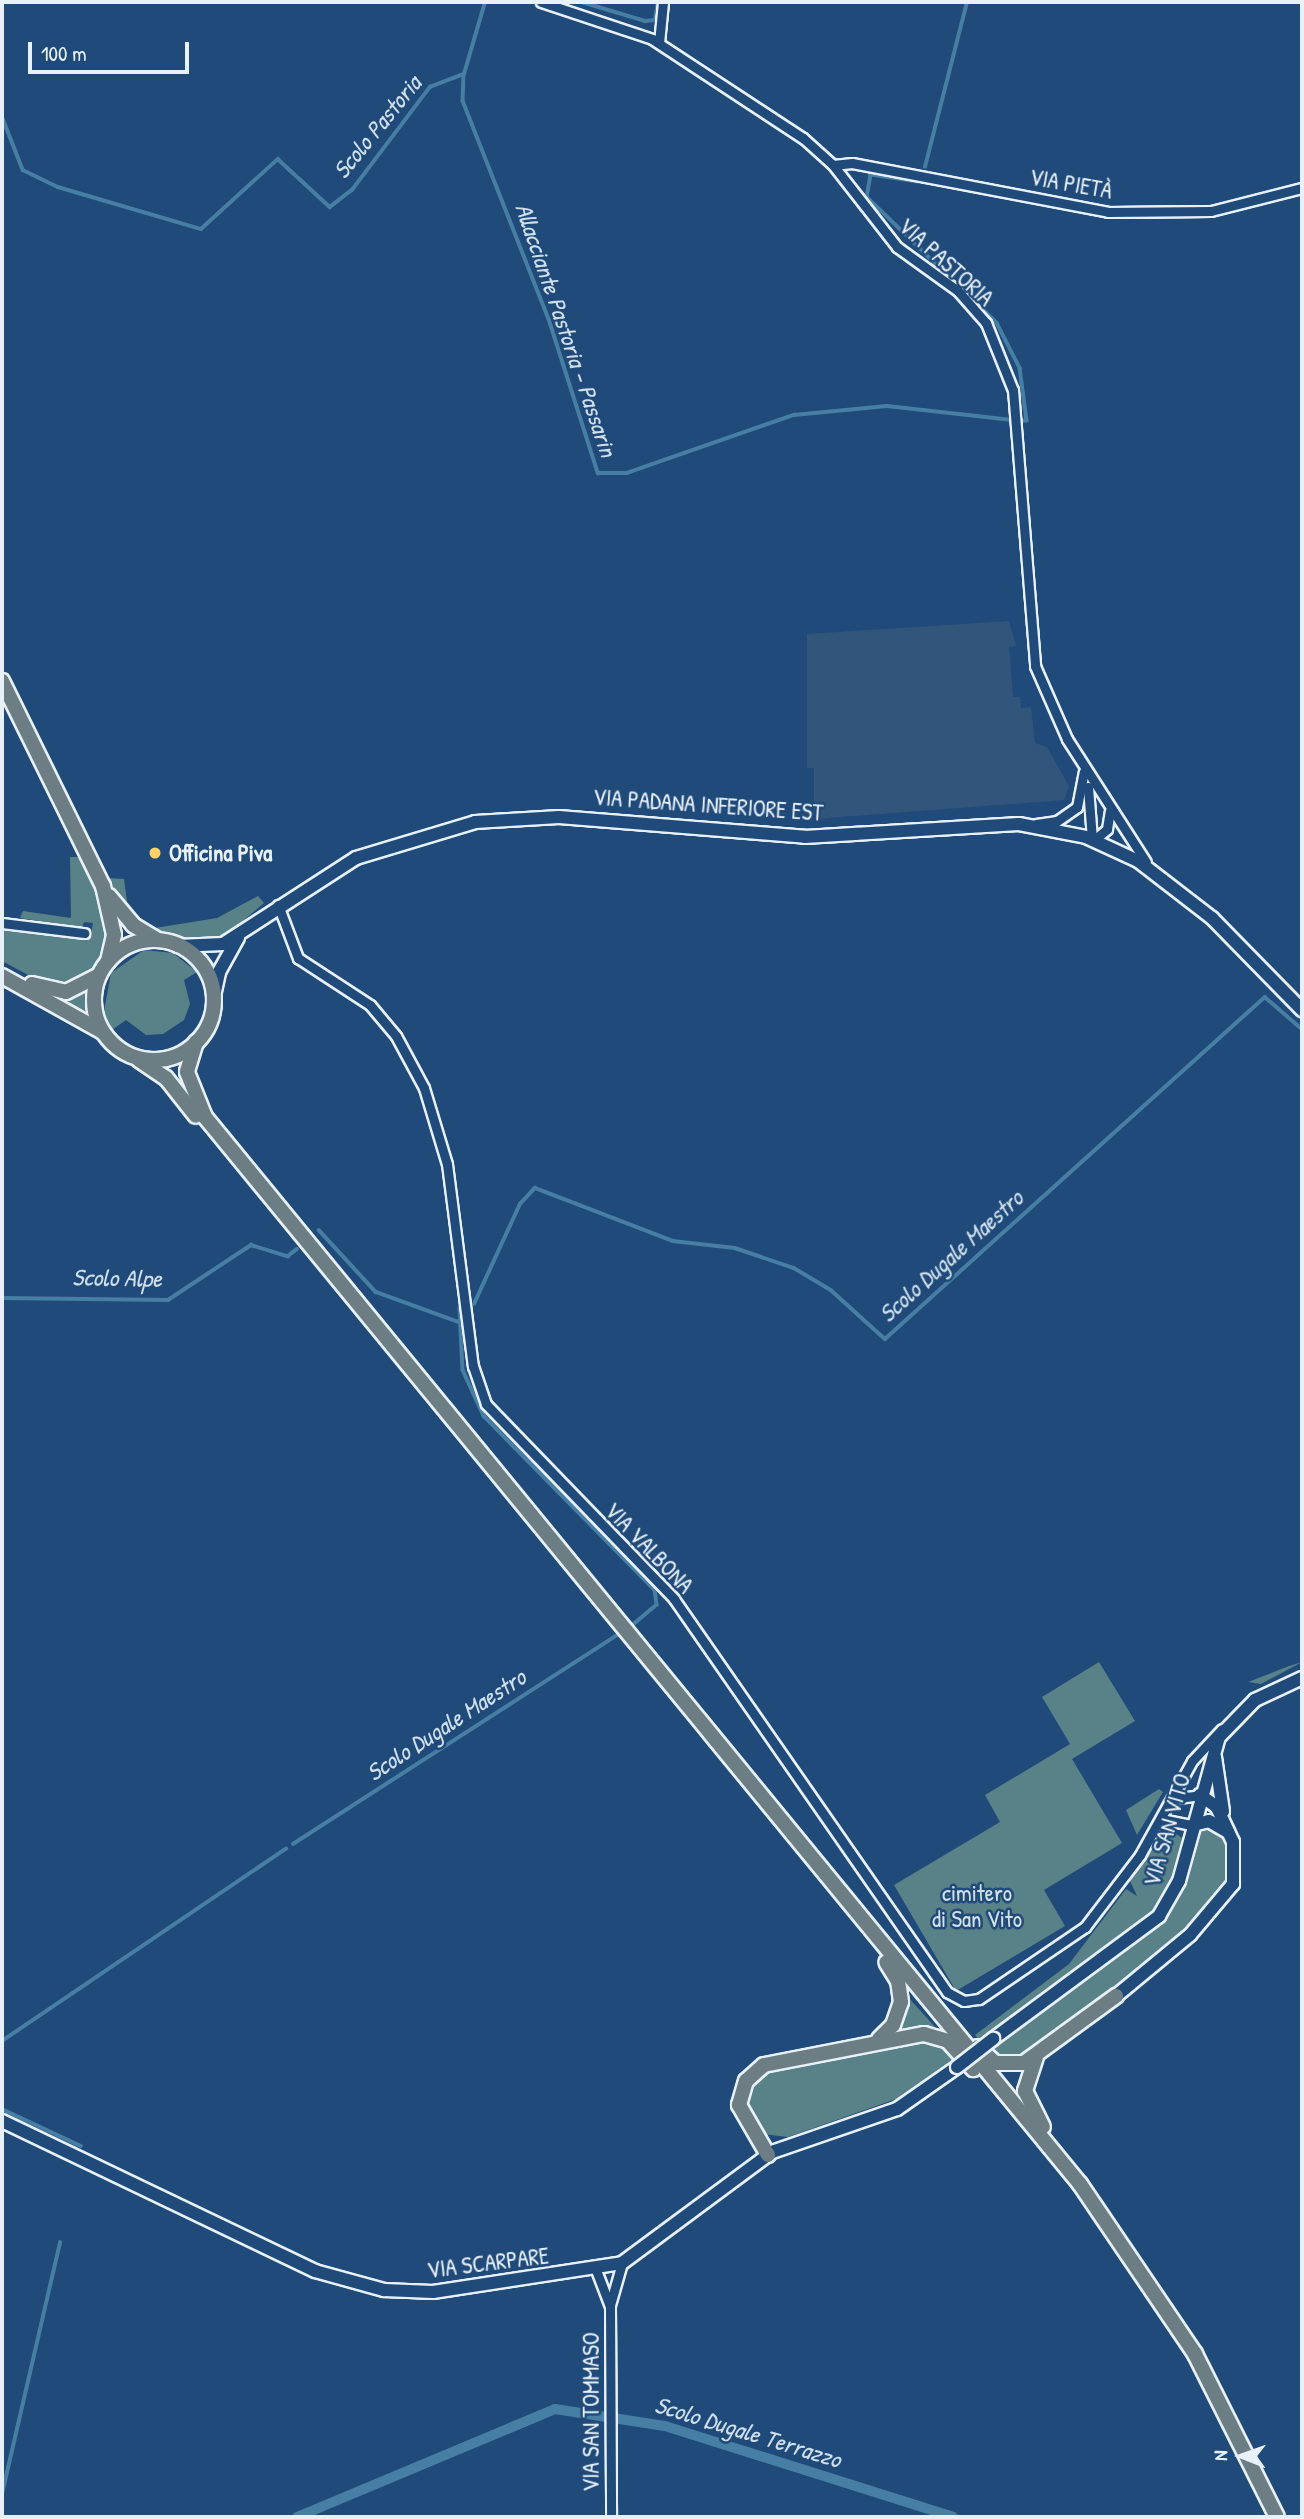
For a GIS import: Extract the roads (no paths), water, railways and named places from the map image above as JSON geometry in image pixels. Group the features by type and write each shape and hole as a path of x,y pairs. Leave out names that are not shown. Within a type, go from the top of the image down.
{"main road":[{"path":"2,681 103,886 133,925 161,941 178,946 205,969 214,1002 188,1064 191,1090 220,1138"},
{"path":"103,886 114,935 95,1009 110,1041"},
{"path":"2,974 60,992 104,968 132,945 161,941"},
{"path":"2,974 86,1018 110,1041 166,1078 220,1138 1080,2184"},
{"path":"132,1056 166,1059 196,1042"},
{"path":"844,1896 900,1987 897,2018 875,2040"},
{"path":"893,1957 991,2061 1012,2066 1036,2057 1116,1996"},
{"path":"768,2155 740,2111 750,2076 771,2063 875,2040 942,2037 1050,2148"},
{"path":"1036,2057 1025,2079 1027,2102 1195,2354 1277,2517"}],"street":[{"name":"VIA PASTORIA","path":"541,2 659,43 833,165 897,247 969,302 1003,354 1016,412 1035,666 1083,768 1157,874"},
{"path":"659,43 663,2"},
{"name":"VIA PIETÀ","path":"833,165 852,163 1108,212 1211,211 1302,188"},
{"name":"VIA PASTORIA","path":"1083,768 1093,840"},
{"path":"1023,824 1051,822 1072,812 1083,796 1083,768"},
{"path":"1093,840 1109,826 1108,805"},
{"name":"VIA PADANA INFERIORE EST","path":"178,946 210,948 242,932 278,904 384,846 497,819 559,817 805,838 1023,824 1093,840 1157,874 1302,1010"},
{"name":"VIA VALBONA","path":"278,904 298,958 370,1005 396,1036 424,1087 447,1164 472,1366 486,1404 674,1598 947,1992 975,2000 1079,1932 1114,1894 1199,1752 1227,1725"},
{"path":"2,923 84,933"},
{"name":"VIA PADANA INFERIORE EST","path":"214,1002 219,972 242,932"},
{"name":"VIA SAN VITO","path":"957,2067 1159,1916 1179,1881 1200,1796 1217,1742 1227,1725 1255,1700 1302,1678"},
{"path":"1116,1996 1224,1898 1236,1872 1231,1835 1215,1777 1217,1742"},
{"path":"1170,1801 1200,1796 1217,1807 1231,1835"},
{"path":"1161,1819 1193,1825 1215,1822 1231,1835"},
{"name":"VIA SCARPARE","path":"2,2121 296,2263 356,2285 433,2292 596,2270 622,2263 768,2155 897,2109 957,2067"},
{"name":"VIA SAN TOMMASO","path":"611,2517 610,2306 622,2263"},
{"name":"VIA SAN TOMMASO","path":"596,2270 610,2306"}],"waterway":[{"name":"Scolo Pastoria","path":"2,116 23,170 58,187 201,229 278,159 330,207 352,190 430,87 464,74 485,2"},
{"name":"Scolo Pastoria","path":"582,2 645,21 655,20 658,2"},
{"name":"Allacciante Pastoria - Passarin","path":"925,167 967,2"},
{"name":"Allacciante Pastoria - Passarin","path":"464,74 463,101 549,319 598,473 627,473 794,415 887,406 1012,420"},
{"name":"Allacciante Pastoria - Passarin","path":"918,182 871,175 867,197 997,323 1020,368 1027,421 1021,421"},
{"name":"Scolo Dugale Maestro","path":"474,1304 520,1204 535,1188 673,1241 735,1248 794,1268 831,1290 885,1339 1265,997 1302,1029"},
{"name":"Scolo Alpe","path":"319,1230 376,1292 459,1322"},
{"name":"Scolo Alpe","path":"2,1298 168,1300 251,1245 288,1256 297,1249"},
{"name":"Scolo Dugale Maestro","path":"460,1307 463,1370 484,1416 655,1590 657,1605 634,1624"},
{"name":"Scolo Dugale Maestro","path":"293,1844 617,1635"},
{"name":"Scolo Dugale Maestro","path":"2,2041 286,1849"},
{"name":"Scolo Dugale Maestro","path":"2,2109 81,2146"},
{"name":"Scolo Dugale Maestro","path":"2,2494 60,2243"},
{"name":"Scolo Dugale Terrazzo","path":"297,2517 555,2409 665,2426 953,2517"}],"place":[{"name":"Officina Piva","path":"155,853"}],"park label":[{"name":"cimitero di San Vito","path":"977,1906"}]}
